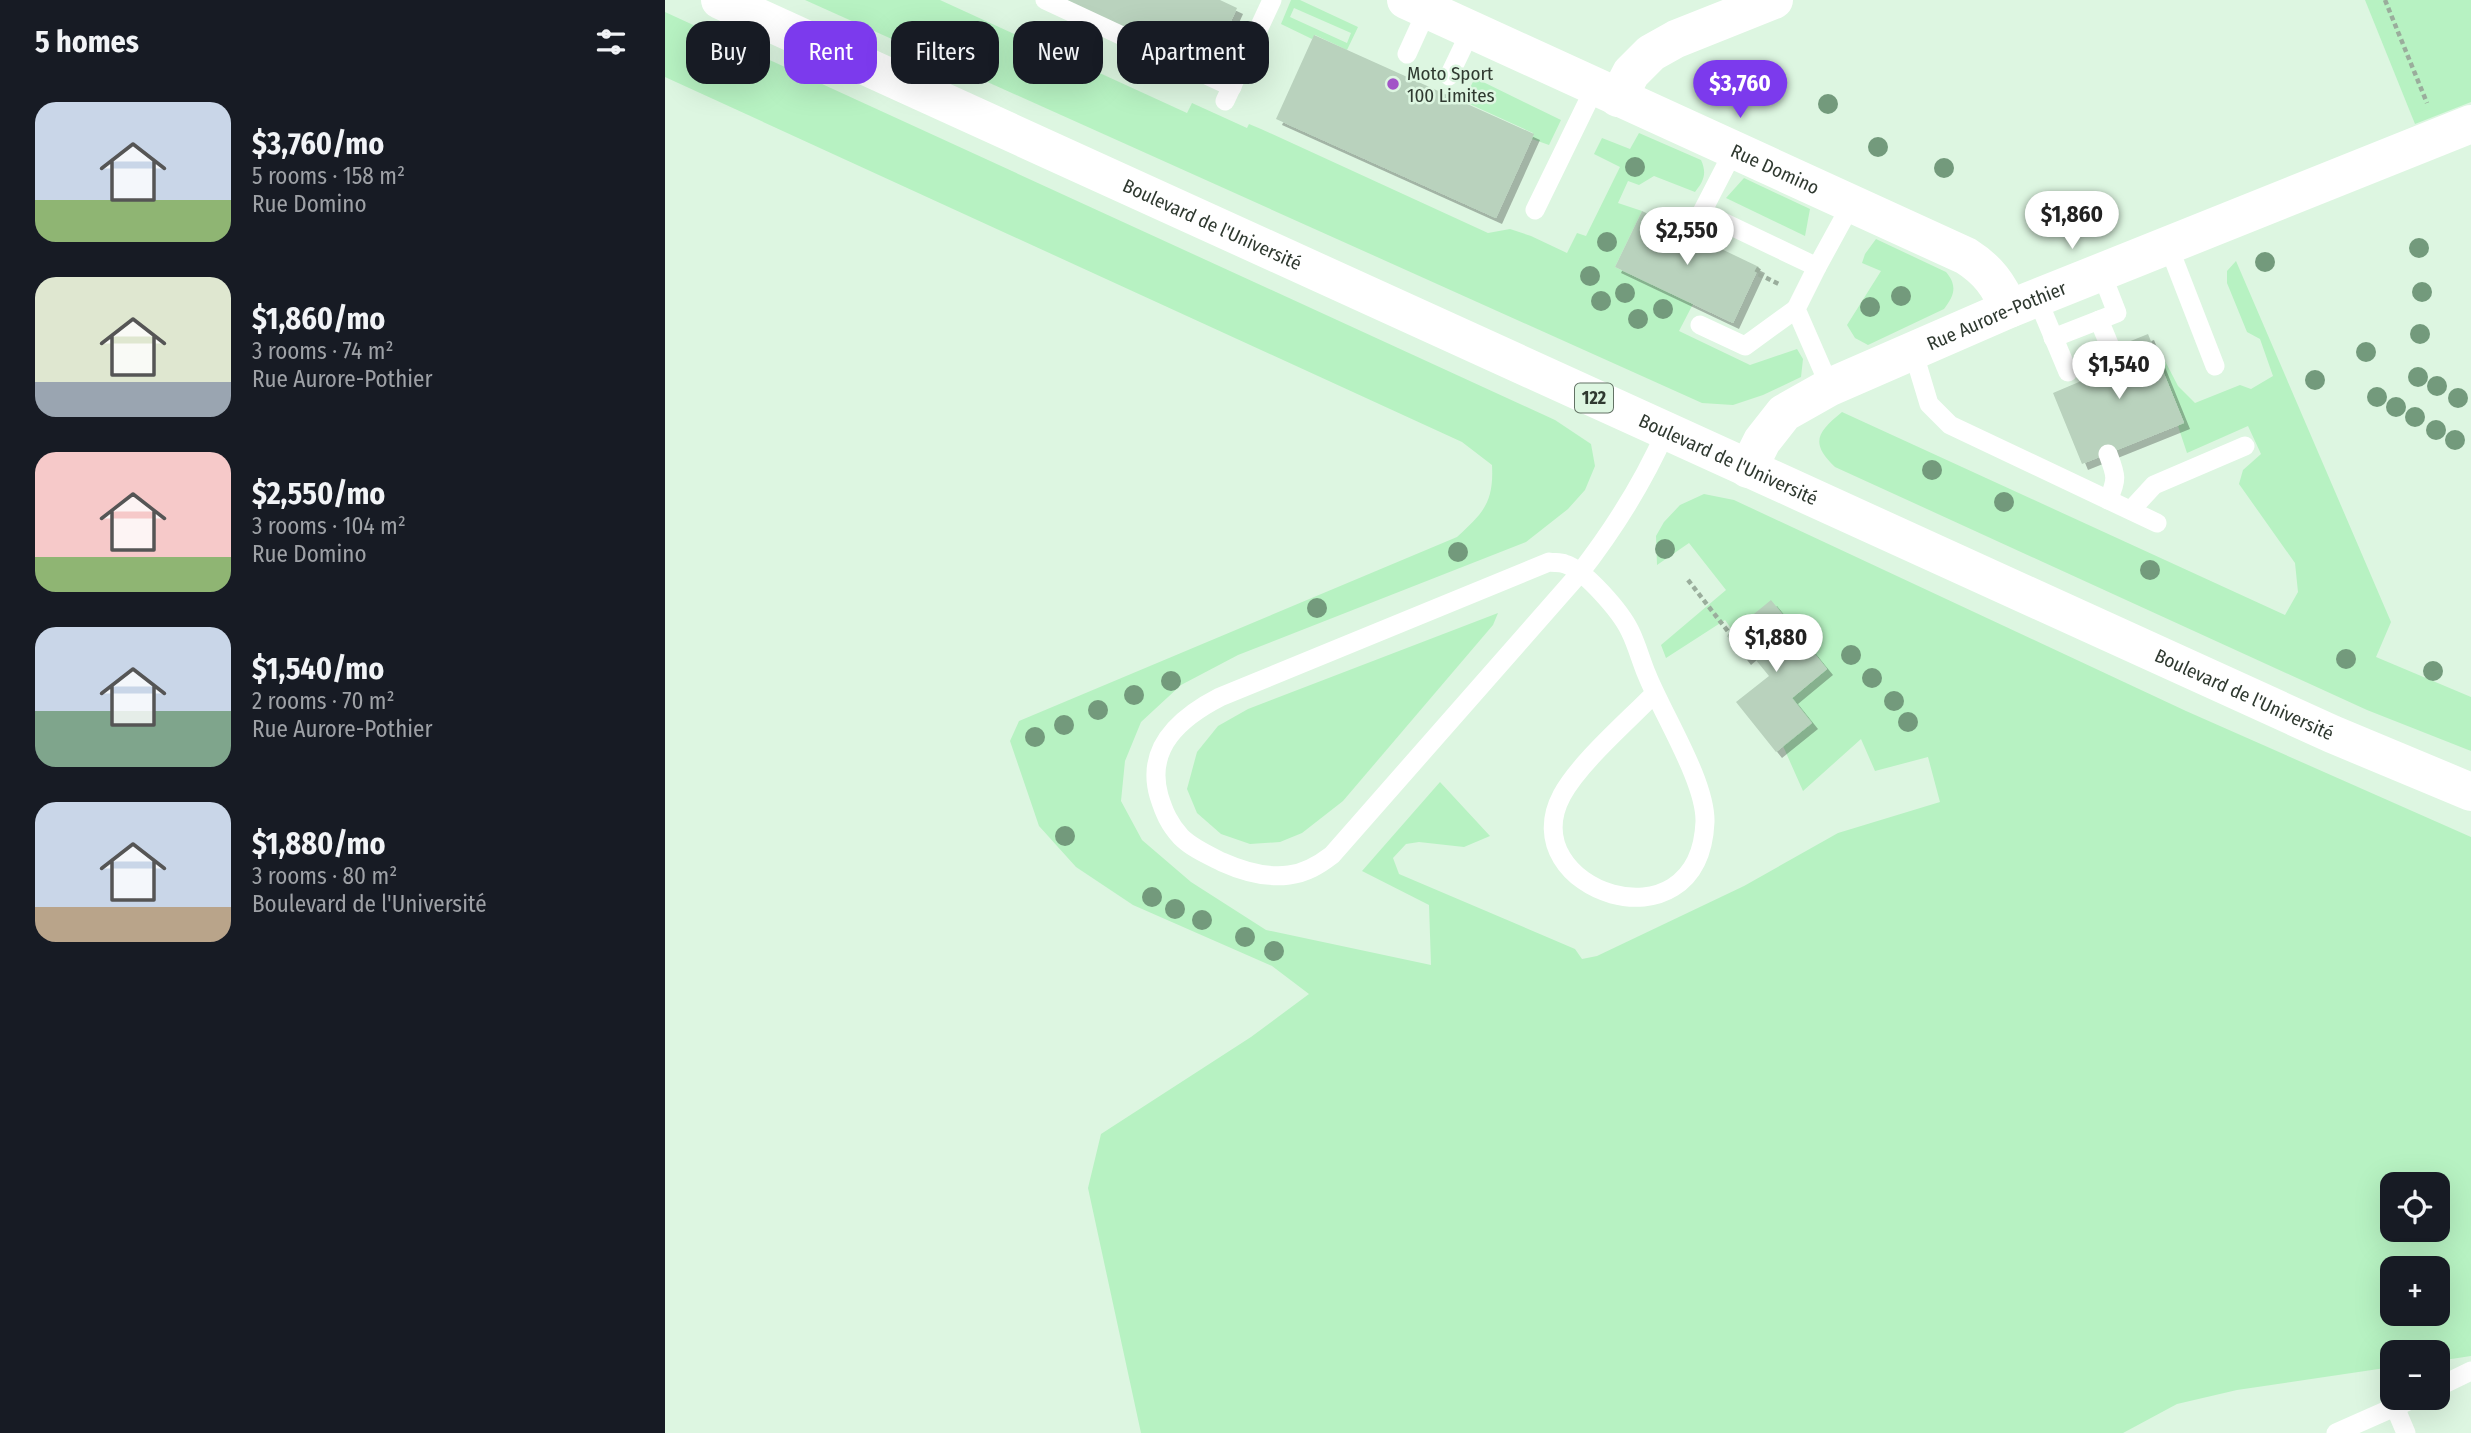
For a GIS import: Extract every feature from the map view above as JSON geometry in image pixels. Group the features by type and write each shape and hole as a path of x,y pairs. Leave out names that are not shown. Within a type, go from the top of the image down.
{"main road":[{"name":"Boulevard de l'Université","path":"720,0 2332,734 2471,792"},
{"path":"1607,93 1632,74 1651,53 1676,39 1774,0"},
{"name":"Rue Domino","path":"1417,5 1979,264 2023,303"},
{"name":"Rue Aurore-Pothier","path":"1748,469 1762,441 1784,413 1830,387 2023,303 2456,130"}],"lane":[{"path":"1045,0 1229,94 1272,0"},
{"path":"1407,54 1417,5"},
{"path":"1449,76 1471,30"},
{"path":"1535,210 1607,93"},
{"path":"1734,150 1702,212 1817,267"},
{"path":"1700,326 1745,346 1796,309 1852,204"},
{"path":"2168,246 2215,366"},
{"path":"2053,338 2117,313 2101,272"},
{"path":"2023,303 2053,338 2068,372"},
{"path":"1796,309 1830,387"},
{"path":"2098,320 2111,349"},
{"path":"1913,351 1929,404 1950,425 2157,523"},
{"path":"1655,693 1576,775 1562,795 1554,816 1552,832 1557,853 1571,871 1593,886 1618,896 1648,899 1670,890 1691,872 1700,850 1705,821 1700,791 1655,693 1629,628 1601,591 1579,573 1566,564 1549,562 1196,709 1177,726 1164,745 1156,765 1157,788 1166,818 1183,839 1201,851 1236,868 1265,875 1290,875 1315,868 1332,855 1579,573 1606,539 1629,503 1666,431"},
{"path":"2131,510 2154,485 2245,446"},
{"path":"2108,454 2116,476 2108,500"},
{"path":"2450,1381 2471,1371"},
{"path":"2336,1433 2388,1410"},
{"path":"2396,1410 2406,1433"}],"path":[{"path":"2385,0 2456,130"},
{"path":"1688,580 1730,634"}],"green space":[{"path":"805,0 940,0 986,21 891,21 891,39 877,32 877,21 852,21"},
{"path":"1291,0 1300,0 1358,27 1347,50 1315,35 1312,39 1281,24","holes":["1294,8 1351,33 1347,43 1290,17"]},
{"path":"2365,0 2471,0 2471,102 2415,124"},
{"path":"665,12 686,22 686,84 770,84 770,60 784,67 784,84 822,84 1555,420 1591,444 1595,466 1585,490 1568,509 1526,542 1238,655 1181,685 1141,722 1125,761 1121,801 1142,840 1191,882 1266,930 1431,965 1429,905 1362,871 1440,782 1490,836 1464,847 1419,842 1406,844 1393,858 1399,874 1575,949 1582,959 1597,956 1744,886 1838,833 1940,802 1928,757 1875,771 1861,739 1803,791 1783,746 1792,698 1827,669 1771,601 1733,631 1725,620 1666,658 1661,645 1726,590 1689,543 1657,565 1656,536 1664,522 1680,505 1704,494 1734,500 2186,711 2471,837 2471,1356 2450,1359 2450,1340 2380,1340 2380,1369 2237,1390 2177,1404 2123,1433 1141,1433 1088,1188 1101,1134 1251,1037 1309,994 1272,966 1133,905 1076,867 1039,826 1010,741 1019,721 1457,537 1485,506 1492,478 1492,465 1462,442 665,77"},
{"path":"999,27 1013,33 1013,84 1103,84 1103,75 1117,81 1117,84 1124,84 1187,113 1192,103 1247,128 1249,124 1488,233 1510,229 1567,253 1577,233 1586,236 1620,167 1594,154 1602,138 1630,149 1639,133 1701,160 1704,177 1695,192 1654,176 1639,185 1628,181 1618,203 1642,211 1615,267 1693,304 1679,331 1750,365 1797,349 1803,359 1801,377 1763,395 1733,405 1702,403 992,84 999,84"},
{"path":"1475,78 1561,120 1549,145 1532,139 1533,133 1463,101"},
{"path":"1744,178 1810,209 1805,236 1726,198"},
{"path":"1876,239 1946,272 1952,282 1953,291 1944,309 1868,345 1855,338 1847,325 1881,271 1862,263"},
{"path":"2236,261 2391,622 2376,657 2471,697 2471,751 2367,710 1835,467 1822,451 1819,444 1822,432 1842,412 2285,615 2298,592 2295,563 2239,484 2243,470 2261,454 2248,426 2187,453 2178,426 2184,422 2156,354 2165,361 2178,386 2195,403 2240,385 2251,389 2273,376 2260,339 2247,332 2227,283 2227,271"},
{"path":"1498,613 1493,625 1343,801 1302,833 1280,842 1250,844 1221,834 1197,813 1187,789 1197,752 1218,726 1248,709"}],"building":[{"path":"1065,0 1220,0 1237,8 1231,21 1117,21 1117,24"},
{"path":"1314,35 1534,134 1496,218 1276,119"},
{"path":"1642,211 1759,267 1733,323 1615,267"},
{"path":"2148,334 2184,423 2082,464 2053,393 2093,376 2086,359"},
{"path":"1771,600 1827,669 1792,698 1812,723 1776,752 1736,702 1769,676 1751,654 1745,659 1727,636"}],"place":[{"name":"Moto Sport 100 Limites","path":"1393,84"}]}
